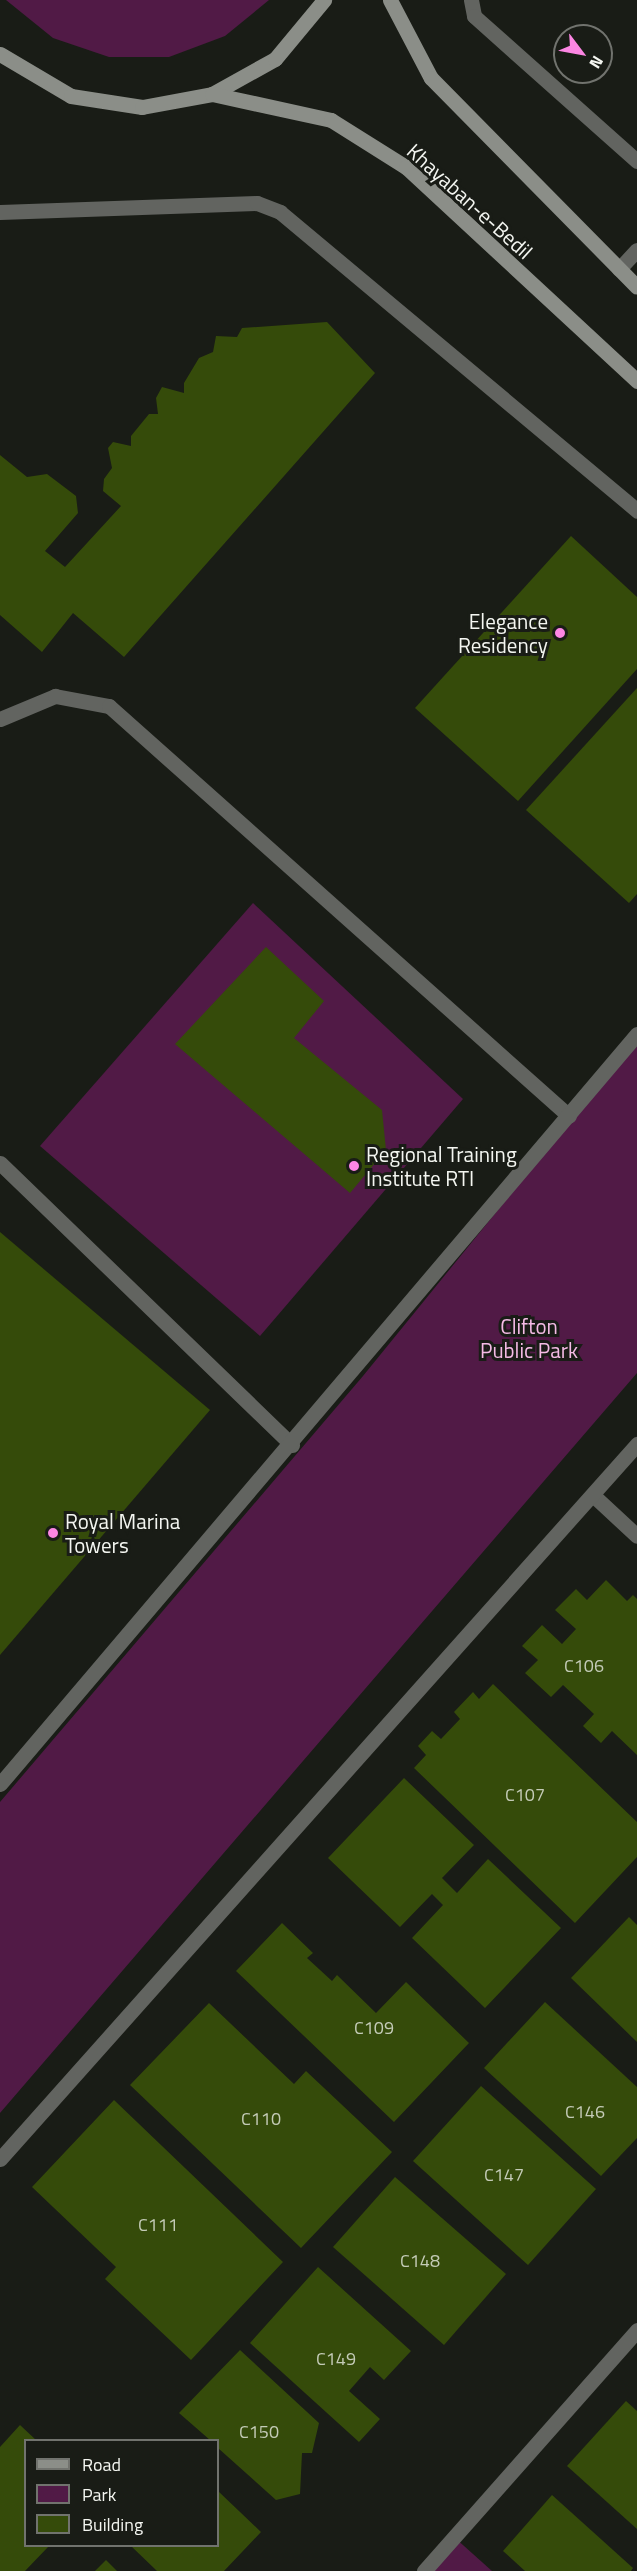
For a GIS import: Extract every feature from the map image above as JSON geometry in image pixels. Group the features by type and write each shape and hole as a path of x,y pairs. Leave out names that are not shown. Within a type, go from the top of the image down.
{"main road":[{"path":"3,61 71,96 141,107 212,94 275,59 324,0"},
{"path":"390,0 432,78 637,287"},
{"name":"Khayaban-e-Bedil","path":"212,94 331,120 406,167 637,381"}],"street":[{"path":"471,0 474,16 637,161"},
{"path":"0,212 257,203 280,212 637,511"},
{"path":"619,269 637,250"},
{"path":"0,718 55,696 109,706 569,1116"},
{"path":"2,1778 292,1445 637,1034"},
{"path":"0,1163 292,1445"},
{"path":"0,2159 595,1497 637,1444"},
{"path":"595,1497 637,1536"},
{"path":"423,2571 637,2330"}],"green space":[{"path":"6,0 269,0 225,36 169,57 109,57 53,38"},
{"path":"253,903 463,1099 260,1336 40,1146"},
{"name":"Clifton Public Park","path":"637,1039 637,1373 0,2113 0,1802 363,1376"},
{"path":"454,2537 492,2571 424,2571"}],"building":[{"path":"327,322 375,373 124,657 73,613 42,652 0,615 0,455 27,477 47,474 76,496 78,513 45,551 65,567 121,506 103,491 104,479 112,468 108,448 113,442 131,446 131,436 149,414 158,414 156,398 162,387 184,393 184,383 199,358 213,352 216,336 237,337 242,328"},
{"name":"Elegance Residency","path":"571,536 637,597 637,669 518,801 415,708"},
{"path":"637,688 637,894 629,903 526,810"},
{"path":"266,947 324,1001 294,1038 382,1110 386,1150 350,1193 175,1044"},
{"name":"Royal Marina Towers","path":"0,1232 210,1410 0,1655"},
{"path":"606,1580 627,1601 633,1595 637,1599 637,1755 612,1731 601,1743 583,1726 594,1714 563,1685 551,1697 525,1673 538,1660 522,1646 542,1625 562,1644 576,1629 555,1610 576,1589 587,1600"},
{"path":"493,1684 637,1822 637,1857 575,1923 414,1768 426,1755 418,1746 432,1731 441,1739 460,1719 454,1712 473,1692 479,1699"},
{"path":"404,1778 474,1845 442,1878 457,1893 488,1859 561,1928 485,2008 412,1938 443,1905 432,1894 400,1927 328,1858"},
{"path":"629,1917 637,1925 637,2042 571,1978"},
{"path":"282,1923 313,1953 307,1958 332,1981 337,1975 376,2013 406,1982 469,2043 394,2122 236,1971"},
{"path":"545,2002 637,2087 637,2138 601,2176 484,2068"},
{"path":"209,2003 294,2084 306,2071 392,2152 301,2248 130,2085"},
{"path":"481,2086 596,2189 528,2265 413,2161"},
{"path":"114,2100 283,2262 191,2360 105,2279 116,2267 32,2187"},
{"path":"395,2177 506,2274 444,2345 333,2247"},
{"path":"318,2267 411,2351 384,2380 370,2367 349,2391 380,2419 359,2442 250,2343"},
{"path":"240,2350 319,2423 312,2453 302,2453 300,2494 276,2500 219,2449 219,2439 209,2439 179,2413"},
{"path":"626,2401 637,2411 637,2529 567,2466"},
{"path":"20,2425 35,2439 24,2439 24,2547 48,2547 25,2571 0,2571 0,2447"},
{"path":"219,2492 261,2532 224,2571 157,2571 132,2547 219,2547"},
{"path":"552,2495 633,2568 631,2571 525,2571 503,2551"},
{"path":"106,2560 117,2571 95,2571"}],"place":[{"name":"Elegance Residency","path":"560,633"},
{"name":"Regional Training Institute RTI","path":"354,1166"},
{"name":"Royal Marina Towers","path":"53,1533"}]}
